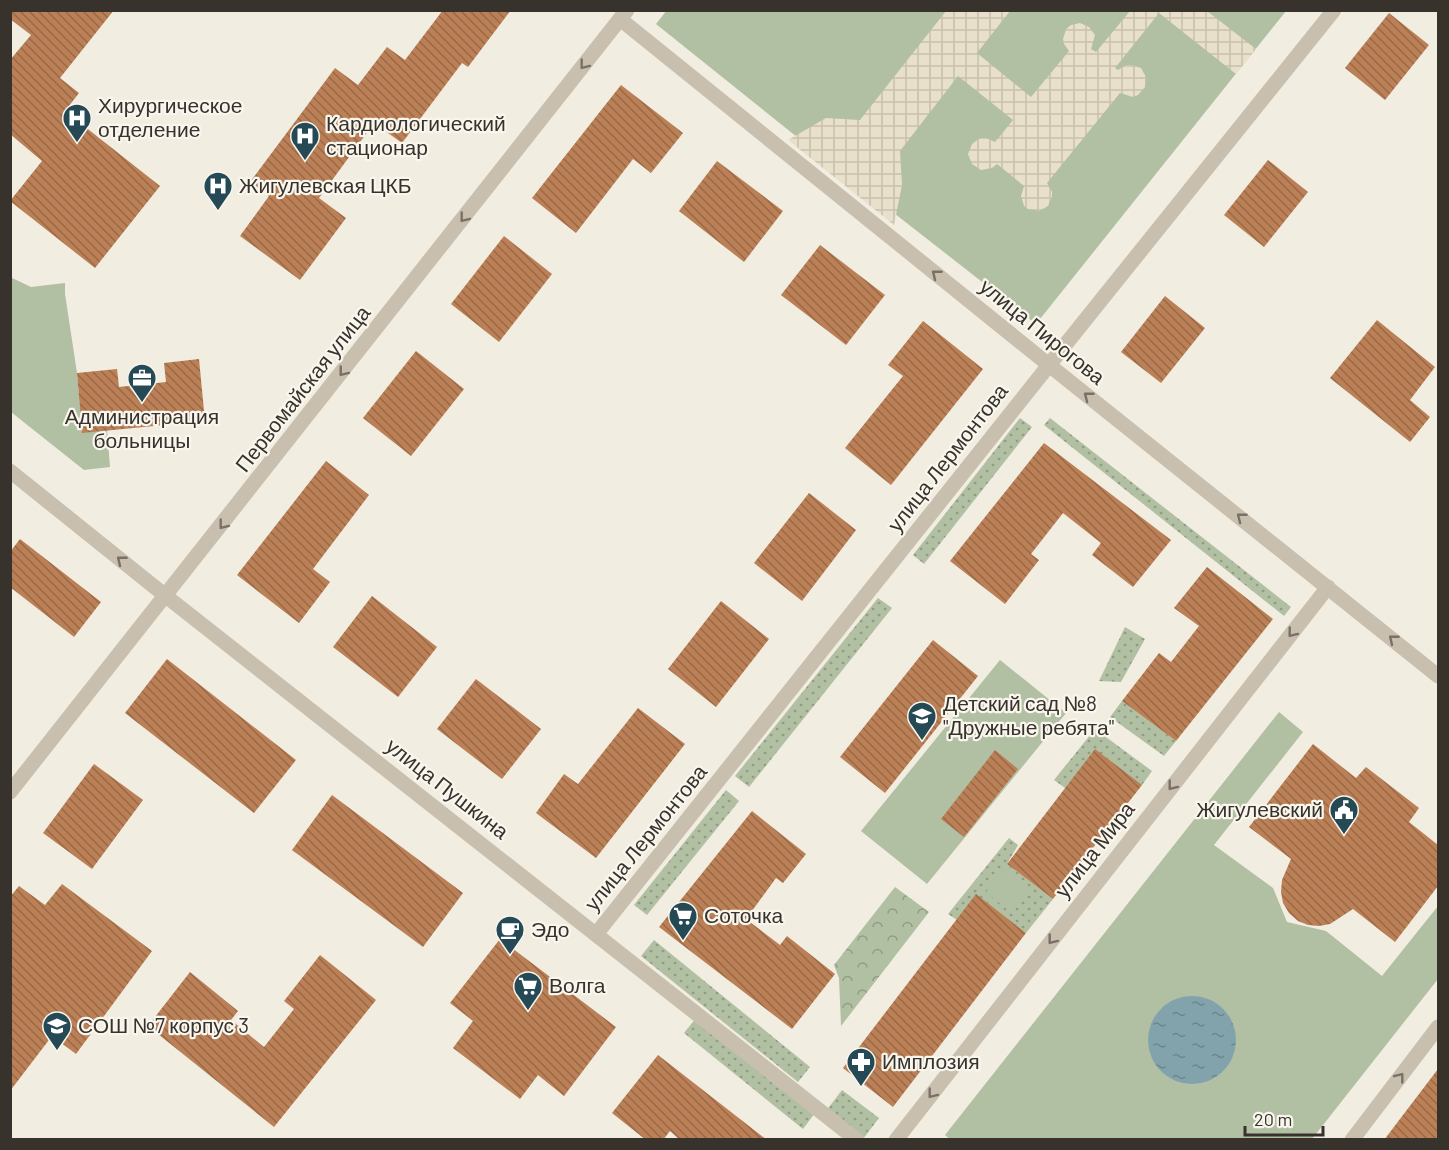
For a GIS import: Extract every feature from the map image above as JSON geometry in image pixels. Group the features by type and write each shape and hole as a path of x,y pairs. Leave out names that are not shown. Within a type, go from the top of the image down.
{"street":[{"name":"улица Лермонтова","path":"597,933 1048,365 1334,10"},
{"name":"улица Пирогова","path":"624,15 1048,365 1438,676"},
{"name":"Первомайская улица","path":"10,792 624,15"},
{"name":"улица Пушкина","path":"10,471 166,597 597,933 857,1140"},
{"name":"улица Мира","path":"896,1140 1328,587"},
{"path":"1352,1140 1438,1027"}],"green space":[{"path":"667,10 1286,11 1036,324 656,24"},
{"path":"10,277 31,287 65,283 82,432 107,430 110,467 84,470 11,412"},
{"path":"1020,418 1032,427 924,564 913,555"},
{"path":"1050,418 1291,607 1284,616 1044,425"},
{"path":"878,598 892,608 749,787 735,776"},
{"path":"1125,627 1145,639 1121,682 1099,681"},
{"path":"1000,660 1066,713 927,884 861,831"},
{"path":"1122,701 1176,741 1164,756 1110,717"},
{"path":"1279,712 1303,732 1214,845 1273,888 1287,922 1326,931 1382,976 1438,906 1438,979 1312,1139 951,1140 945,1135"},
{"path":"1095,729 1152,771 1142,785 1065,788 1054,780"},
{"path":"726,790 739,801 647,915 634,905"},
{"path":"1009,838 1018,845 1007,864 1053,899 1026,933 976,895 957,920 948,914"},
{"path":"1003,869 1028,889 1010,912 986,892"},
{"path":"895,887 929,912 841,1026 839,978 834,965"},
{"path":"654,940 810,1067 798,1082 641,956"},
{"path":"696,1018 815,1113 803,1129 684,1033"},
{"path":"842,1090 879,1118 863,1139 826,1111"}],"shaded area":[{"path":"946,11 1010,11 977,53 1031,97 1069,51 1063,39 1066,29 1080,23 1089,27 1095,35 1091,49 1096,52 1130,11 1207,11 1256,49 1236,74 1159,13 1115,68 1118,70 1131,65 1141,68 1146,77 1145,87 1133,97 1120,93 1047,183 1052,197 1048,206 1039,211 1024,206 1021,196 1024,186 997,164 992,168 981,170 972,164 968,154 972,144 980,138 995,142 1013,120 958,76 900,151 902,185 894,225 788,140 826,118 860,120"}],"water":[{"path":"1192,996 1209,1000 1223,1009 1232,1023 1236,1040 1232,1057 1223,1071 1209,1080 1192,1084 1175,1080 1161,1071 1152,1057 1148,1040 1152,1023 1161,1009 1175,1000"}],"building":[{"name":"Хирургическое отделение","path":"10,10 114,10 60,78 79,93 65,111 160,186 95,268 10,201 42,161 10,134 10,60 31,35 10,19"},
{"name":"Кардиологический стационар","path":"443,10 511,10 468,67 462,63 402,143 374,123 319,198 346,218 300,280 240,236 269,196 250,182 335,68 358,85 387,47 405,60"},
{"path":"1389,13 1429,45 1385,100 1345,68"},
{"path":"621,85 683,133 651,173 633,159 576,233 532,198"},
{"path":"1268,160 1308,192 1264,247 1224,215"},
{"path":"717,161 783,211 744,262 679,211"},
{"path":"504,236 552,274 499,342 451,304"},
{"path":"820,245 885,295 846,345 781,295"},
{"path":"1165,296 1205,328 1161,383 1121,352"},
{"path":"1377,320 1435,367 1410,400 1430,417 1410,442 1330,378"},
{"path":"923,321 983,369 891,485 845,448 903,376 888,365"},
{"path":"416,351 464,389 411,456 363,418"},
{"name":"Администрация больницы","path":"199,359 205,421 82,433 77,373 117,369 119,387 166,382 164,363"},
{"path":"1044,443 1171,540 1133,587 1092,555 1101,543 1063,513 1031,554 1039,560 1005,604 950,561"},
{"path":"326,461 369,495 313,569 330,582 299,623 237,575"},
{"path":"809,493 856,530 802,601 754,563"},
{"path":"20,539 101,602 74,637 10,587 10,552"},
{"path":"1207,567 1273,619 1176,741 1122,701 1159,653 1171,662 1199,626 1174,608"},
{"path":"372,596 437,647 398,697 333,647"},
{"path":"721,601 769,639 716,707 668,669"},
{"path":"933,640 978,676 885,793 840,757"},
{"path":"167,659 296,760 254,813 125,713"},
{"path":"476,679 541,729 502,779 437,729"},
{"path":"638,708 685,744 596,858 536,813 564,774 578,784"},
{"name":"Жигулевский","path":"1313,744 1356,778 1366,767 1419,808 1409,822 1438,845 1438,886 1395,942 1353,909 1330,924 1308,925 1298,921 1283,903 1281,892 1282,880 1291,859 1249,827"},
{"path":"1095,749 1142,785 1053,899 1007,864"},
{"path":"995,750 1018,769 964,837 941,819"},
{"path":"94,764 143,800 92,869 43,833"},
{"path":"332,795 463,893 423,947 292,850"},
{"path":"752,811 806,854 783,883 776,878 746,919 780,945 787,936 835,974 792,1029 659,927"},
{"name":"СОШ №7 корпус 3","path":"62,884 152,951 76,1054 52,1036 10,1091 10,897 19,886 45,905"},
{"path":"976,894 1026,933 893,1107 843,1068"},
{"name":"Волга","path":"500,939 616,1027 564,1096 538,1075 520,1099 453,1048 473,1021 450,1003"},
{"path":"320,955 376,1000 274,1127 148,1026 190,972 238,1011 231,1020 264,1047 294,1009 284,1001"},
{"path":"658,1055 767,1140 680,1140 670,1131 663,1140 646,1140 612,1113"},
{"path":"1438,1069 1438,1140 1384,1140"}],"place":[{"name":"Хирургическое отделение","path":"77,144"},
{"name":"Кардиологический стационар","path":"305,162"},
{"name":"Жигулевская ЦКБ","path":"218,212"},
{"name":"Администрация больницы","path":"142,404"},
{"name":"Детский сад №8 \"Дружные ребята\"","path":"922,742"},
{"name":"Жигулевский","path":"1344,836"},
{"name":"Соточка","path":"683,942"},
{"name":"Эдо","path":"510,956"},
{"name":"Волга","path":"528,1012"},
{"name":"СОШ №7 корпус 3","path":"57,1052"},
{"name":"Имплозия","path":"861,1088"}]}
